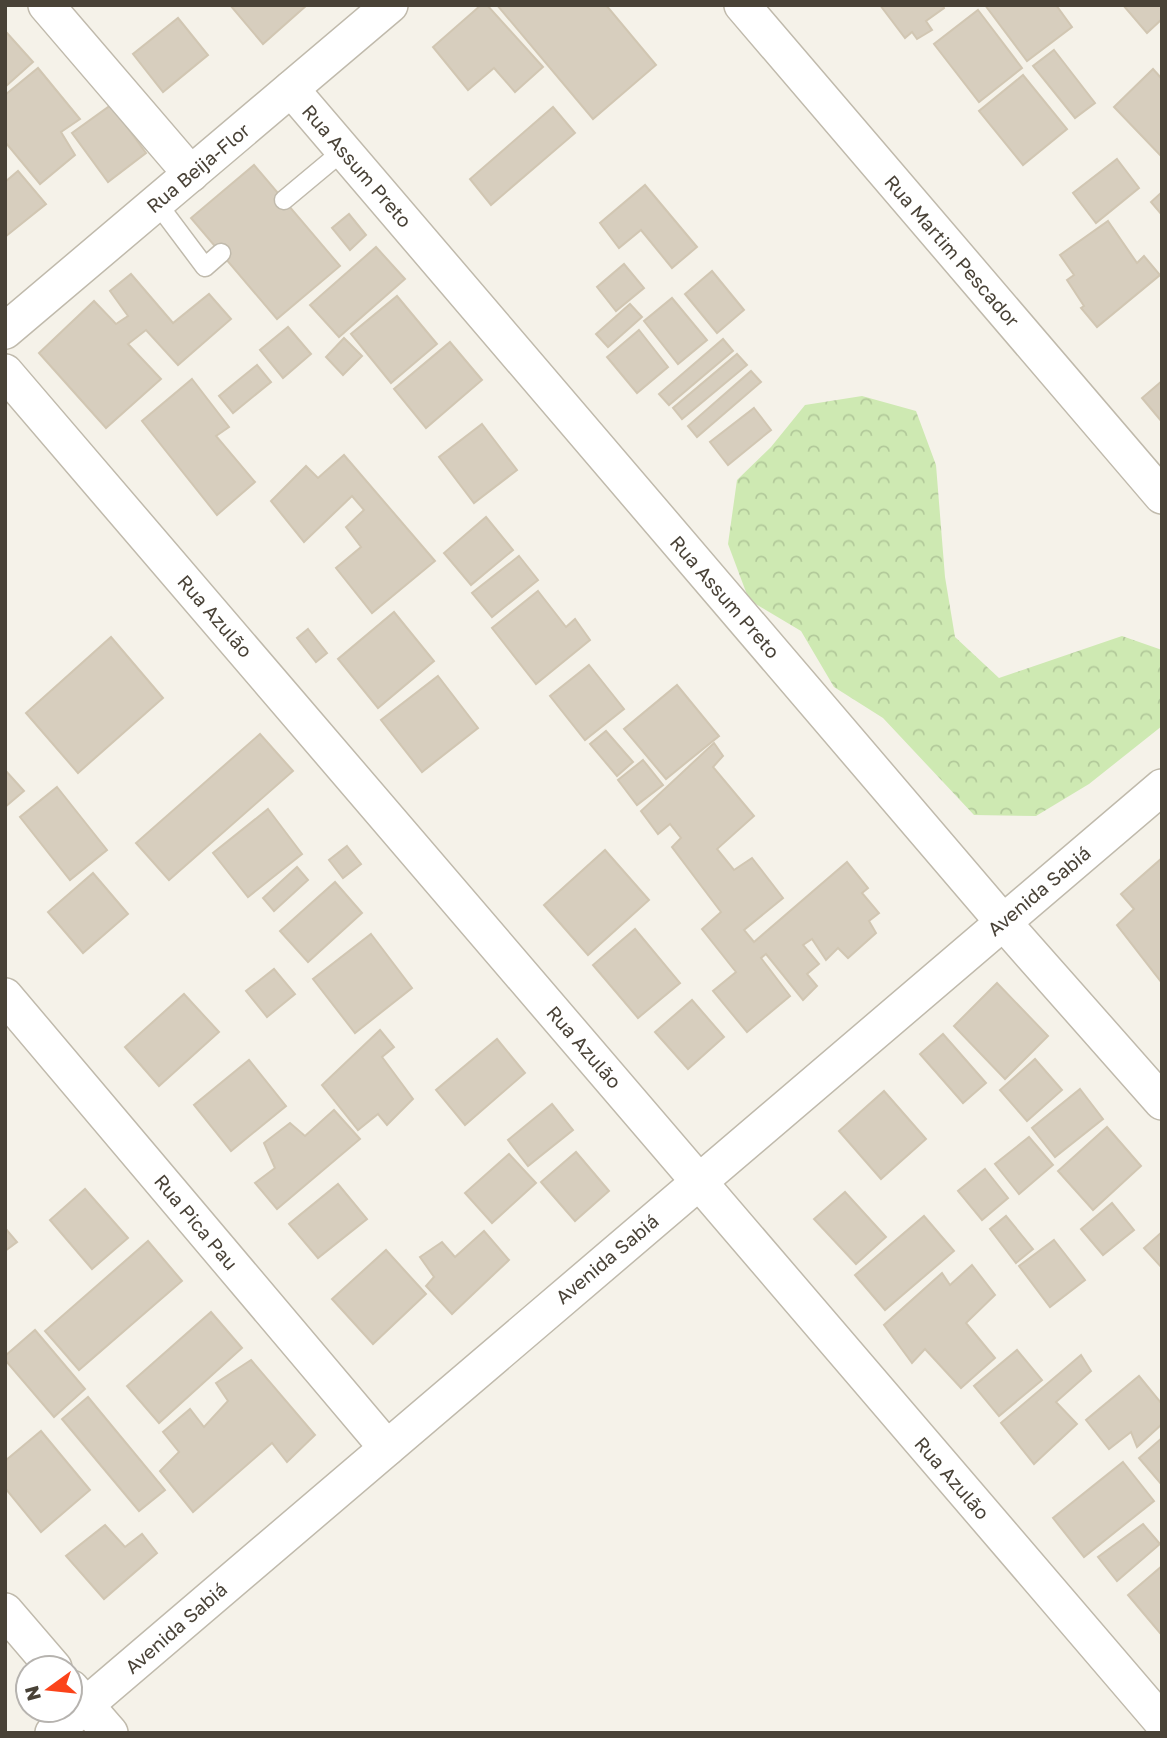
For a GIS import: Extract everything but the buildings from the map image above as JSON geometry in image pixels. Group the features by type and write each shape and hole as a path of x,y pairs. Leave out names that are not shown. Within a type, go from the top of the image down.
{"street":[{"path":"46,5 191,174"},
{"name":"Rua Beija-Flor","path":"5,331 390,5"},
{"name":"Rua Martim Pescador","path":"742,5 1162,496"},
{"name":"Rua Assum Preto","path":"291,89 1003,922 1162,1102"},
{"name":"Rua Azulão","path":"5,372 1162,1722"},
{"name":"Avenida Sabiá","path":"84,1691 387,1448 1162,786"},
{"name":"Rua Pica Pau","path":"5,996 387,1448"},
{"path":"5,1611 42,1654"},
{"path":"84,1703 110,1733"}],"lane":[{"path":"284,200 344,150"},
{"path":"156,203 205,267 221,253"}],"green space":[{"path":"862,396 916,411 936,465 945,577 955,637 999,678 1122,636 1162,650 1162,726 1089,784 1036,816 974,815 883,718 834,687 801,631 749,600 728,544 737,480 771,447 805,405"}]}
